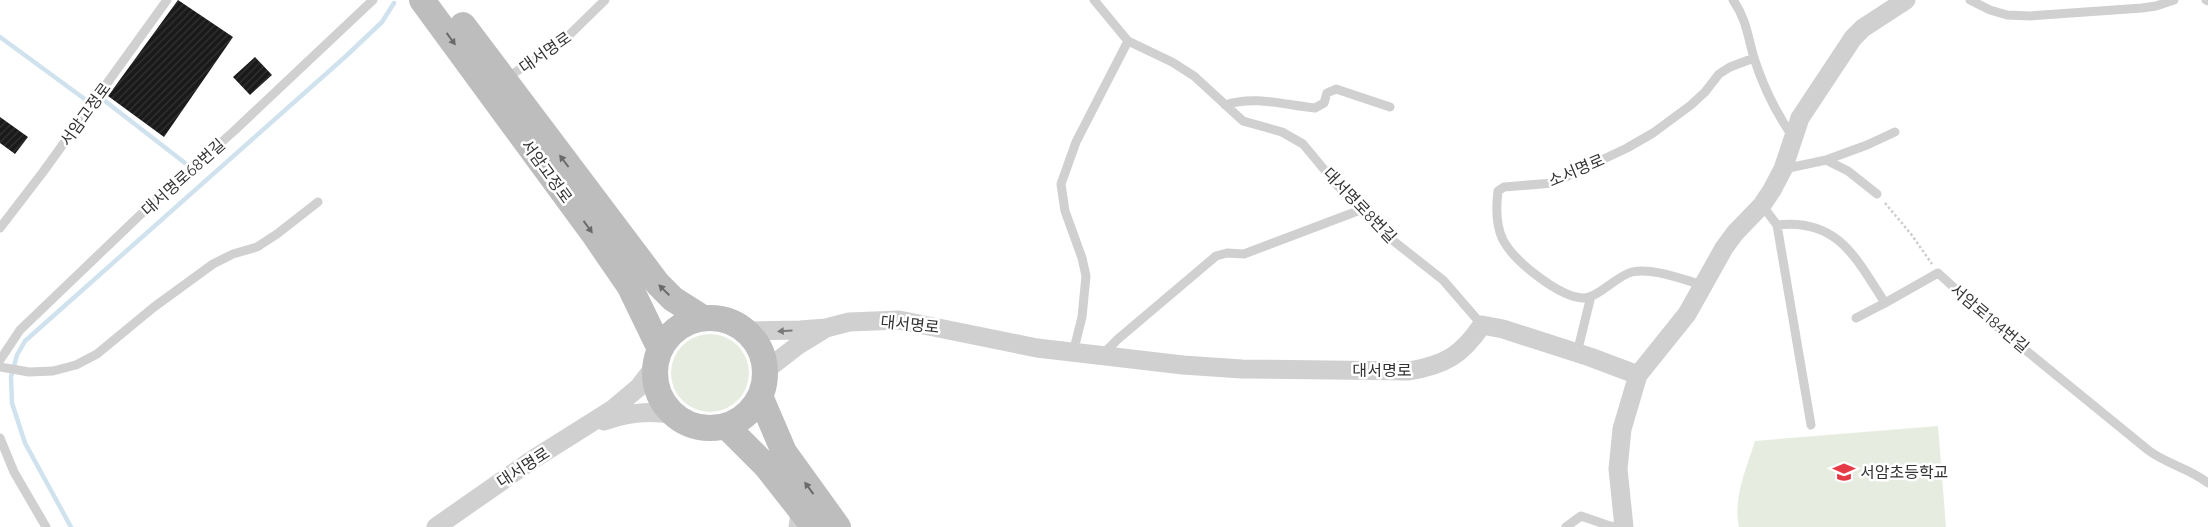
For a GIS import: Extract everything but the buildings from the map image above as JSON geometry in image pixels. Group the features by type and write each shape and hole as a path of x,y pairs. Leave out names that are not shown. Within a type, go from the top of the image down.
{"main road":[{"name":"서암고정로","path":"422,0 593,233 630,288 658,357"},
{"name":"서암고정로","path":"444,0 658,284 673,299 703,318"},
{"path":"703,318 721,319 738,325 752,337 762,353 766,370 763,389 756,405 742,418 726,426 708,428 690,425 674,415 662,401 656,384 658,357 671,334 686,323 703,318"},
{"path":"760,396 784,452 838,527"},
{"path":"726,426 766,466 794,516 814,527"}],"street":[{"path":"1624,527 1618,469 1622,429 1638,375 1676,330 1724,248 1735,233 1762,205 1783,169 1800,118 1853,38 1863,28 1906,0"},
{"name":"대서명로","path":"745,331 769,332 826,328 849,322 899,320 1037,348 1102,356 1242,370 1410,372 1432,368 1446,362 1472,340 1482,325"},
{"path":"1482,325 1503,329 1638,375"},
{"path":"766,370 797,346 826,328"},
{"name":"대서명로","path":"436,527 532,460 613,409 638,387 658,357"},
{"path":"586,427 625,414 643,412 674,415"}],"lane":[{"name":"서암고정로","path":"0,228 43,172 167,0"},
{"name":"대서명로68번길","path":"0,360 20,330 139,216 255,112 373,0"},
{"name":"대서명로","path":"504,80 560,44 605,0"},
{"name":"대서명로8번길","path":"1094,0 1128,41 1172,62 1206,86 1243,121 1282,132 1303,144 1337,185 1391,239 1442,280 1482,325"},
{"path":"1733,0 1740,10 1754,58 1780,119 1793,137"},
{"path":"1970,0 2007,15 2030,16 2156,6 2174,0"},
{"path":"1073,353 1082,317 1086,276 1082,258 1065,211 1060,184 1076,142 1128,41"},
{"name":"소서명로","path":"1592,296 1576,297 1554,288 1512,254 1502,239 1497,220 1498,191 1504,187 1553,183 1627,148 1653,133 1690,105 1705,92 1719,74 1730,67 1754,58"},
{"path":"1225,105 1239,100 1253,100 1315,108 1324,103 1328,93 1336,89 1390,106"},
{"path":"1783,169 1826,160 1867,145 1895,132"},
{"path":"1826,160 1848,171 1877,194"},
{"path":"4,367 29,372 53,371 76,365 97,354 154,307 213,264 233,254 257,246 277,234 318,202"},
{"path":"1762,205 1777,225 1811,425"},
{"path":"1102,356 1118,339 1216,256 1227,253 1244,254 1363,209"},
{"path":"1777,225 1796,223 1818,227 1835,236 1851,253 1885,303"},
{"path":"1577,353 1592,296 1612,281 1632,272 1646,271 1704,285"},
{"path":"1856,318 1938,273"},
{"name":"서암로184번길","path":"1938,273 1996,326 2158,458 2197,474 2208,483"},
{"path":"0,438 14,472 46,527"},
{"path":"1566,527 1581,516 1610,526 1624,527"}],"path":[{"name":"서암로184번길","path":"1877,194 1911,234 1938,273"}],"shaded area":[{"path":"710,334 725,337 742,351 746,358 749,373 746,388 732,405 725,409 710,412 695,409 678,395 674,388 671,373 674,358 688,341 695,337"},
{"path":"1938,426 1946,527 1739,527 1739,494 1755,441"}],"waterway":[{"path":"71,527 25,443 12,403 11,377 17,355 25,341 345,57 382,22 394,3"},
{"path":"0,37 86,100"},
{"path":"105,101 185,163"}],"place":[{"name":"서암초등학교","path":"1844,472"}]}
